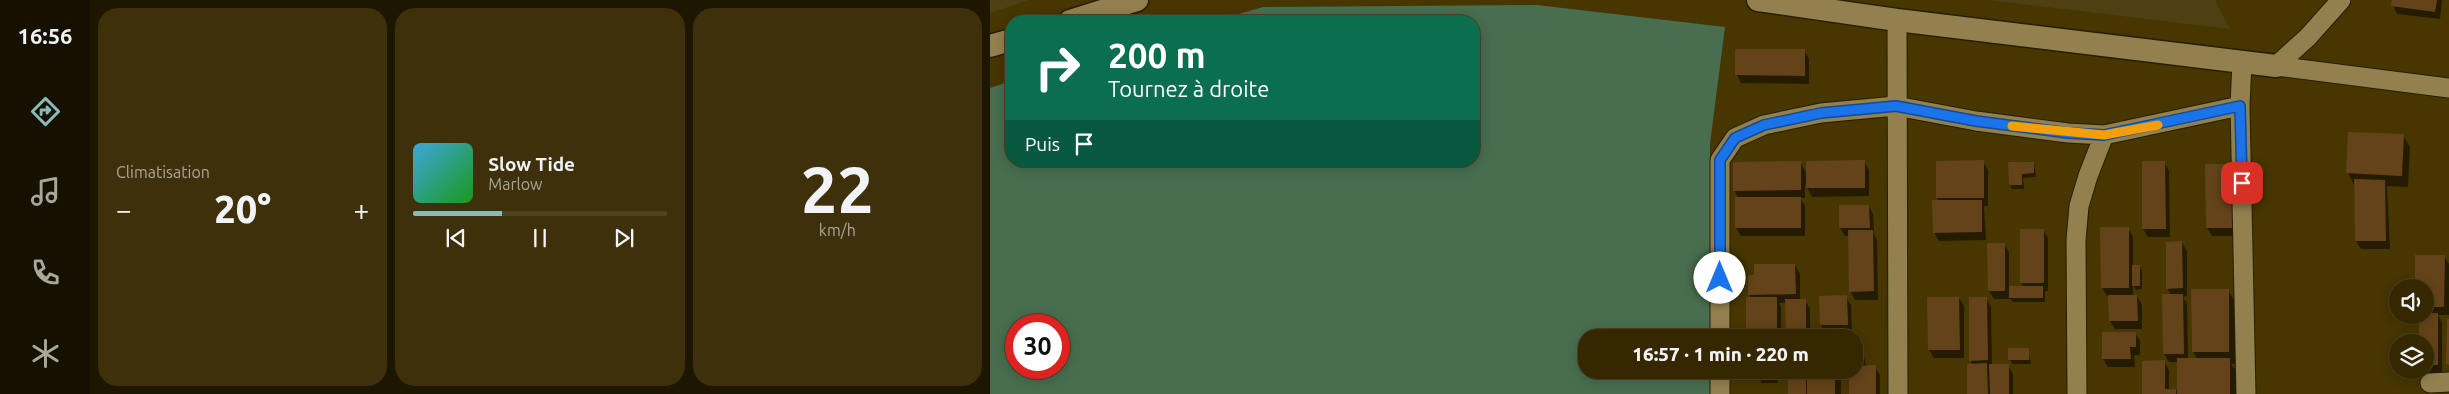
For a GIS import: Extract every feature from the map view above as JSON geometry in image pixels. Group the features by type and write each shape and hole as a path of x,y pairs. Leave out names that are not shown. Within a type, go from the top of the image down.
{"street":[{"path":"1089,15 1137,0"},
{"path":"1758,0 1897,20 2449,88"},
{"path":"2276,66 2308,37 2341,0"},
{"path":"1897,20 1898,394"},
{"path":"990,46 1005,42"},
{"path":"2242,62 2240,106 2246,394"},
{"path":"1720,329 1720,160 1735,138 1764,125 1821,113 1896,106 1976,121 2068,133 2104,135 2240,106"},
{"path":"2077,394 2076,240 2079,206 2104,135"},
{"path":"1720,379 1720,394"}],"shaded area":[{"path":"990,0 1029,0 990,13"},
{"path":"1988,0 2215,0 2230,29"}],"green space":[{"path":"1537,5 1725,27 1710,144 1710,329 1578,329 1578,379 1710,379 1710,394 990,394 990,88 1005,83 1005,167 1480,167 1480,15 1235,15 1263,7"}],"building":[{"path":"2392,0 2437,0 2435,12 2391,6"},
{"path":"1735,49 1805,49 1805,76 1735,75"},
{"path":"2348,132 2404,134 2402,176 2346,173"},
{"path":"1865,160 1865,188 1806,188 1806,161"},
{"path":"1984,160 1984,198 1936,198 1936,161"},
{"path":"1801,161 1801,190 1733,191 1733,162"},
{"path":"2142,161 2165,161 2166,229 2142,229"},
{"path":"2008,162 2034,162 2034,173 2022,174 2022,185 2009,185"},
{"path":"2205,164 2233,164 2234,228 2206,228"},
{"path":"2354,179 2385,180 2386,241 2355,241"},
{"path":"1735,197 1801,197 1801,228 1735,228"},
{"path":"1932,200 1982,200 1982,232 1933,233"},
{"path":"1839,205 1869,205 1870,228 1839,228"},
{"path":"2100,227 2129,227 2129,288 2101,288"},
{"path":"2020,229 2044,229 2044,283 2020,283"},
{"path":"1848,230 1873,230 1874,291 1849,292"},
{"path":"2182,241 2183,288 2166,289 2166,242"},
{"path":"1987,243 2005,243 2005,291 1988,291"},
{"path":"2415,255 2445,255 2444,307 2434,307 2434,279 2415,279"},
{"path":"1754,264 1795,264 1796,294 1748,295 1748,275 1754,275"},
{"path":"2132,265 2140,265 2140,286 2132,286"},
{"path":"2009,286 2043,286 2043,298 2009,298"},
{"path":"2191,289 2229,289 2229,352 2192,352"},
{"path":"2162,294 2183,294 2184,354 2163,354"},
{"path":"1847,295 1848,325 1820,325 1819,296"},
{"path":"2108,295 2137,295 2138,321 2109,321"},
{"path":"1746,297 1777,297 1777,329 1746,329"},
{"path":"1927,297 1959,297 1960,350 1928,350"},
{"path":"1969,297 1987,297 1988,360 1969,361"},
{"path":"1785,299 1806,299 1806,329 1786,329"},
{"path":"2434,313 2438,313 2438,365 2434,365 2434,334 2419,334 2419,324 2434,324"},
{"path":"2447,319 2449,319 2449,365 2446,364"},
{"path":"2102,332 2136,332 2136,347 2130,347 2131,359 2102,359"},
{"path":"2008,348 2029,348 2029,360 2008,360"},
{"path":"2177,358 2230,358 2230,394 2177,394"},
{"path":"2165,360 2165,389 2176,389 2176,394 2142,394 2142,361"},
{"path":"1987,363 1988,394 1967,394 1967,364"},
{"path":"1989,364 2009,364 2009,394 1990,394"},
{"path":"1876,365 1876,394 1849,394 1849,379 1863,379 1863,366"},
{"path":"1788,379 1806,379 1806,394 1788,394"},
{"path":"1807,379 1835,379 1835,394 1807,394"}],"slow traffic":[{"path":"2012,126 2068,133 2104,135 2158,125"}],"route":[{"path":"1720,278 1720,160 1735,138 1764,125 1821,113 1896,106 1976,121 2068,133 2104,135 2240,106 2242,183"}]}
